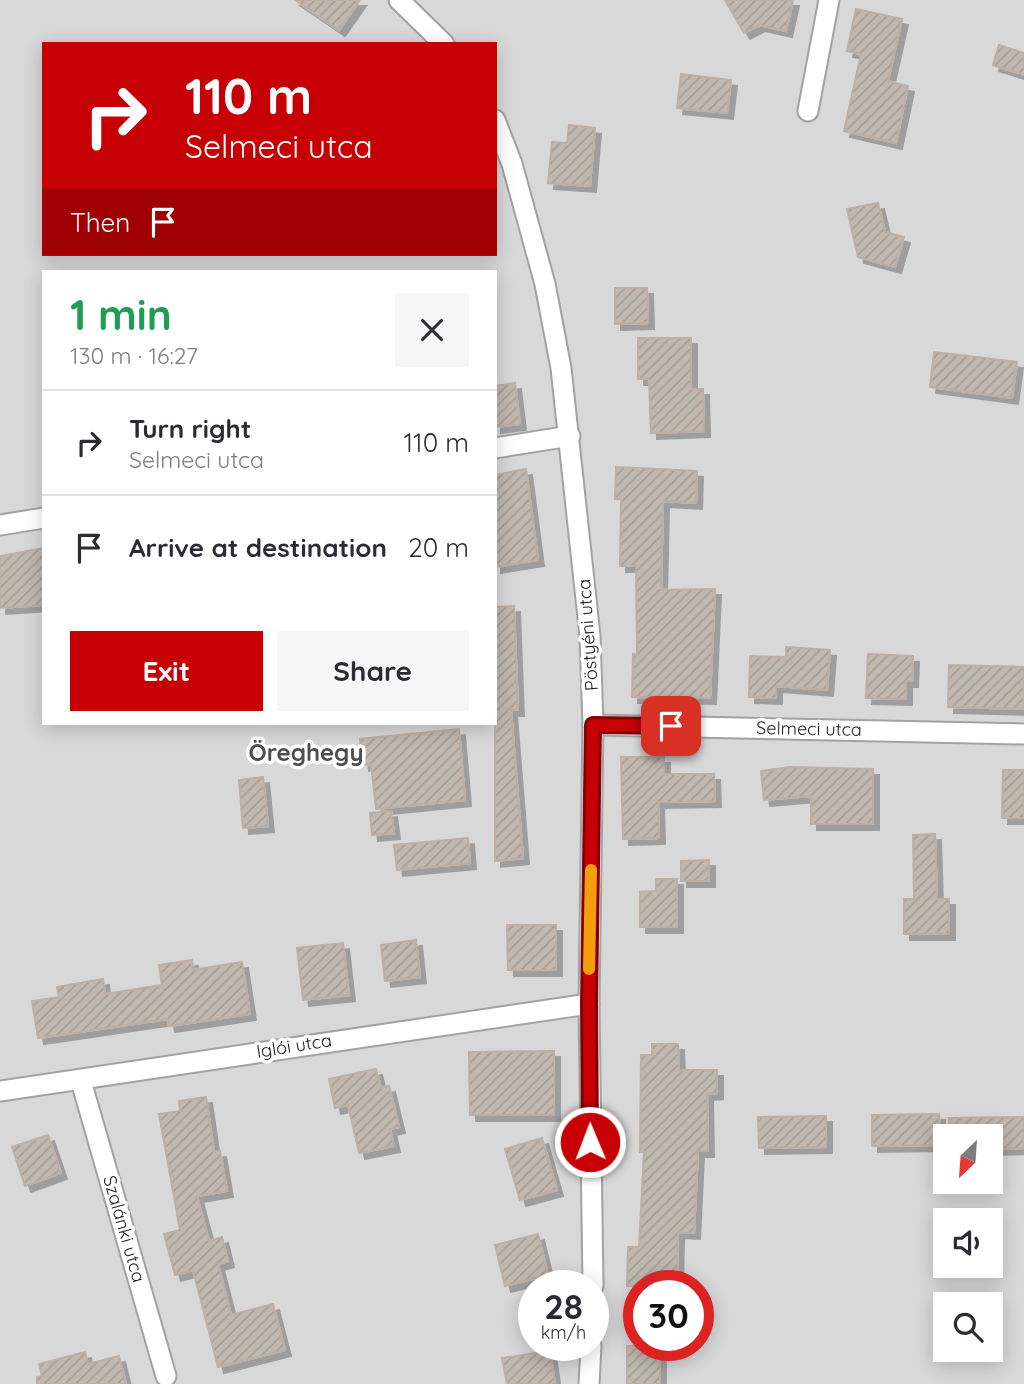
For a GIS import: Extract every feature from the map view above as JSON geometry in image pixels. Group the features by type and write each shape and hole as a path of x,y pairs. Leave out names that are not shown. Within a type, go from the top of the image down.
{"street":[{"path":"399,0 442,42"},
{"path":"808,111 829,0"},
{"name":"Pöstyéni utca","path":"497,125 512,164 545,284 561,368 590,636 593,725 589,1004 593,1270"},
{"path":"497,448 570,436"},
{"path":"0,524 42,518"},
{"name":"Selmeci utca","path":"593,725 1024,734"},
{"name":"Iglói utca","path":"0,1091 81,1081 289,1046 589,1004"},
{"name":"Szalánki utca","path":"81,1081 166,1376"},
{"path":"589,1384 590,1361"}],"shaded area":[{"path":"0,0 1024,0 1024,1384 0,1384"}],"building":[{"path":"295,0 360,0 339,30"},
{"path":"725,0 793,0 786,31 759,25 744,33"},
{"path":"856,9 902,19 888,81 908,86 896,143 844,131 861,54 847,51"},
{"path":"999,45 1024,53 1024,75 993,65"},
{"path":"681,74 731,80 727,113 677,108"},
{"path":"569,125 595,128 590,186 548,183 552,142 567,143"},
{"path":"878,203 885,232 904,237 895,267 858,257 847,209"},
{"path":"615,288 647,288 648,323 615,324"},
{"path":"638,338 691,338 691,389 703,389 704,431 651,433 649,379 638,379"},
{"path":"934,352 1017,362 1012,398 930,387"},
{"path":"515,383 520,424 497,427 497,386"},
{"path":"616,467 697,471 696,503 663,501 661,590 715,589 710,698 632,697 633,654 637,655 636,566 620,566 621,499 615,499"},
{"path":"526,469 538,560 497,567 497,475"},
{"path":"42,548 42,605 0,608 0,556"},
{"path":"514,606 518,710 511,710 523,858 495,861 495,725 497,607"},
{"path":"786,647 830,650 827,690 776,686 776,698 749,697 750,656 786,657"},
{"path":"868,654 913,656 912,681 906,681 906,699 866,698"},
{"path":"949,665 1024,667 1024,709 948,707"},
{"path":"459,729 465,800 376,809 371,764 363,765 360,739"},
{"path":"621,757 664,757 664,774 714,774 715,801 658,802 659,838 623,839"},
{"path":"790,767 873,769 873,824 811,824 811,796 764,800 761,771"},
{"path":"1003,770 1024,770 1024,818 1002,818"},
{"path":"263,777 268,826 243,828 239,780"},
{"path":"391,811 394,833 372,835 370,813"},
{"path":"935,834 937,899 949,899 949,934 904,934 904,899 914,899 913,835"},
{"path":"468,838 470,863 397,870 394,845"},
{"path":"709,860 709,881 681,881 681,861"},
{"path":"656,879 677,879 677,927 640,927 640,892 656,891"},
{"path":"507,925 556,925 556,970 508,970"},
{"path":"416,940 420,977 385,981 381,945"},
{"path":"343,943 349,995 303,1000 297,948"},
{"path":"192,960 193,970 242,962 250,1014 169,1026 168,1019 38,1038 32,1001 59,997 57,987 103,979 105,994 162,985 159,965"},
{"path":"652,1044 678,1044 679,1070 717,1070 717,1093 707,1094 708,1151 698,1151 694,1233 678,1232 677,1270 627,1270 628,1247 639,1247 644,1152 640,1152 641,1055 652,1055"},
{"path":"554,1051 554,1115 470,1115 469,1052"},
{"path":"376,1069 381,1088 389,1086 399,1127 390,1129 394,1146 359,1153 348,1105 335,1108 329,1079"},
{"path":"206,1097 214,1152 220,1151 227,1191 197,1196 209,1241 222,1237 228,1261 218,1264 231,1315 273,1304 285,1350 218,1367 193,1270 175,1275 164,1234 180,1230 159,1114 180,1111 179,1101"},
{"path":"939,1114 939,1124 933,1124 933,1145 872,1146 872,1115"},
{"path":"826,1116 826,1147 759,1148 758,1117"},
{"path":"1024,1117 1024,1148 1003,1149 1003,1124 949,1124 949,1118"},
{"path":"48,1135 61,1173 25,1186 12,1147"},
{"path":"542,1138 557,1190 520,1200 505,1149"},
{"path":"538,1234 547,1270 518,1270 518,1283 505,1286 495,1245"},
{"path":"85,1352 88,1364 119,1356 126,1384 37,1384 37,1377 42,1376 39,1364"},
{"path":"518,1356 518,1361 552,1361 555,1384 507,1384 502,1358"},
{"path":"627,1361 660,1361 660,1384 627,1384"}],"slow traffic":[{"path":"589,969 591,870"}],"district":[{"name":"Öreghegy","path":"306,753"}],"route":[{"path":"590,1142 593,725 671,726"}]}
